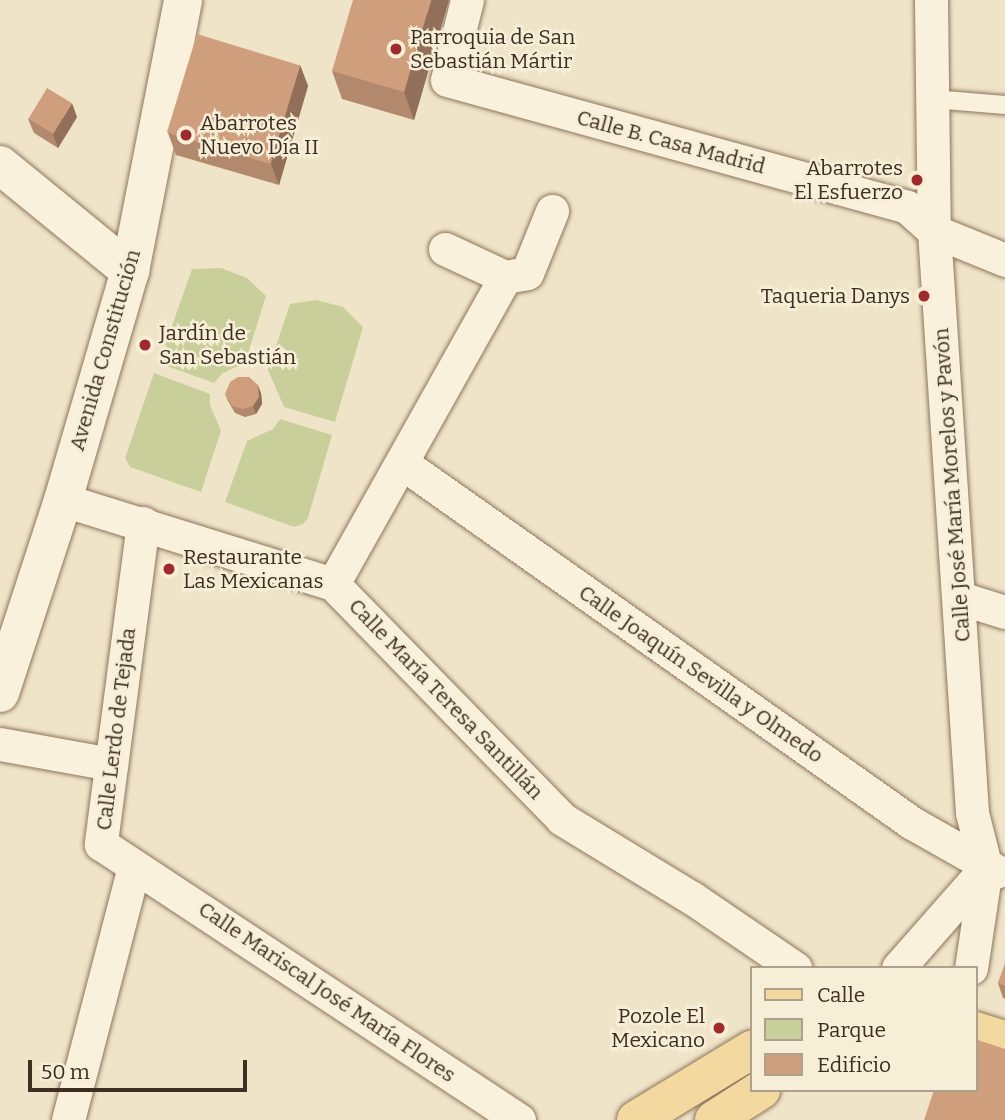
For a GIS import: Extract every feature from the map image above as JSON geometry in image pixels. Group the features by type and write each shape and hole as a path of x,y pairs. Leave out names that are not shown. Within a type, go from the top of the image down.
{"main road":[{"name":"Avenida Constitución","path":"0,693 63,500 130,271 183,0"},
{"path":"0,165 130,271"},
{"path":"977,1032 1005,1040"},
{"path":"636,1120 750,1051"},
{"path":"714,1120 758,1092"}],"street":[{"name":"Calle B. Casa Madrid","path":"467,0 447,80 907,207 934,231 1005,260"},
{"name":"Calle José María Morelos y Pavón","path":"931,0 934,231 972,813 996,871 972,966"},
{"path":"445,249 505,277 527,273 552,211"},
{"path":"333,584 505,277"},
{"name":"Calle Joaquín Sevilla y Olmedo","path":"402,463 912,823 996,871"},
{"name":"Calle María Teresa Santillán","path":"63,500 333,584 562,819 692,898 793,966"},
{"name":"Calle Lerdo de Tejada","path":"134,867 101,844 143,523"},
{"path":"960,598 1005,612"},
{"path":"0,744 111,764"},
{"path":"68,1120 134,867"},
{"name":"Calle Mariscal José María Flores","path":"134,867 519,1120"},
{"path":"900,966 996,871"}],"lane":[{"path":"933,99 1005,105"}],"green space":[{"path":"221,268 247,278 266,296 245,363 223,373 214,383 159,363 192,269"},
{"path":"316,300 343,307 363,327 335,422 284,407 268,370 290,304"},
{"path":"154,373 210,394 210,405 221,431 201,492 130,467 125,458"},
{"path":"280,419 332,435 308,518 303,524 294,527 225,502 247,441 273,429"}],"building":[{"path":"353,0 431,0 404,92 332,71"},
{"path":"197,34 300,66 270,164 167,132"},
{"path":"47,88 72,103 53,134 28,119"},
{"path":"238,377 249,377 258,385 259,397 253,406 242,409 232,406 225,394 230,382"},
{"path":"1005,964 1005,986 998,983"},
{"path":"977,1040 1005,1049 1005,1120 924,1120 933,1092 977,1092"}],"place":[{"name":"Parroquia de San Sebastián Mártir","path":"396,49"},
{"name":"Abarrotes Nuevo Día II","path":"186,135"},
{"name":"Abarrotes El Esfuerzo","path":"917,180"},
{"name":"Taqueria Danys","path":"924,296"},
{"name":"Jardín de San Sebastián","path":"145,345"},
{"name":"Restaurante Las Mexicanas","path":"169,569"},
{"name":"Pozole El Mexicano","path":"719,1028"}]}
